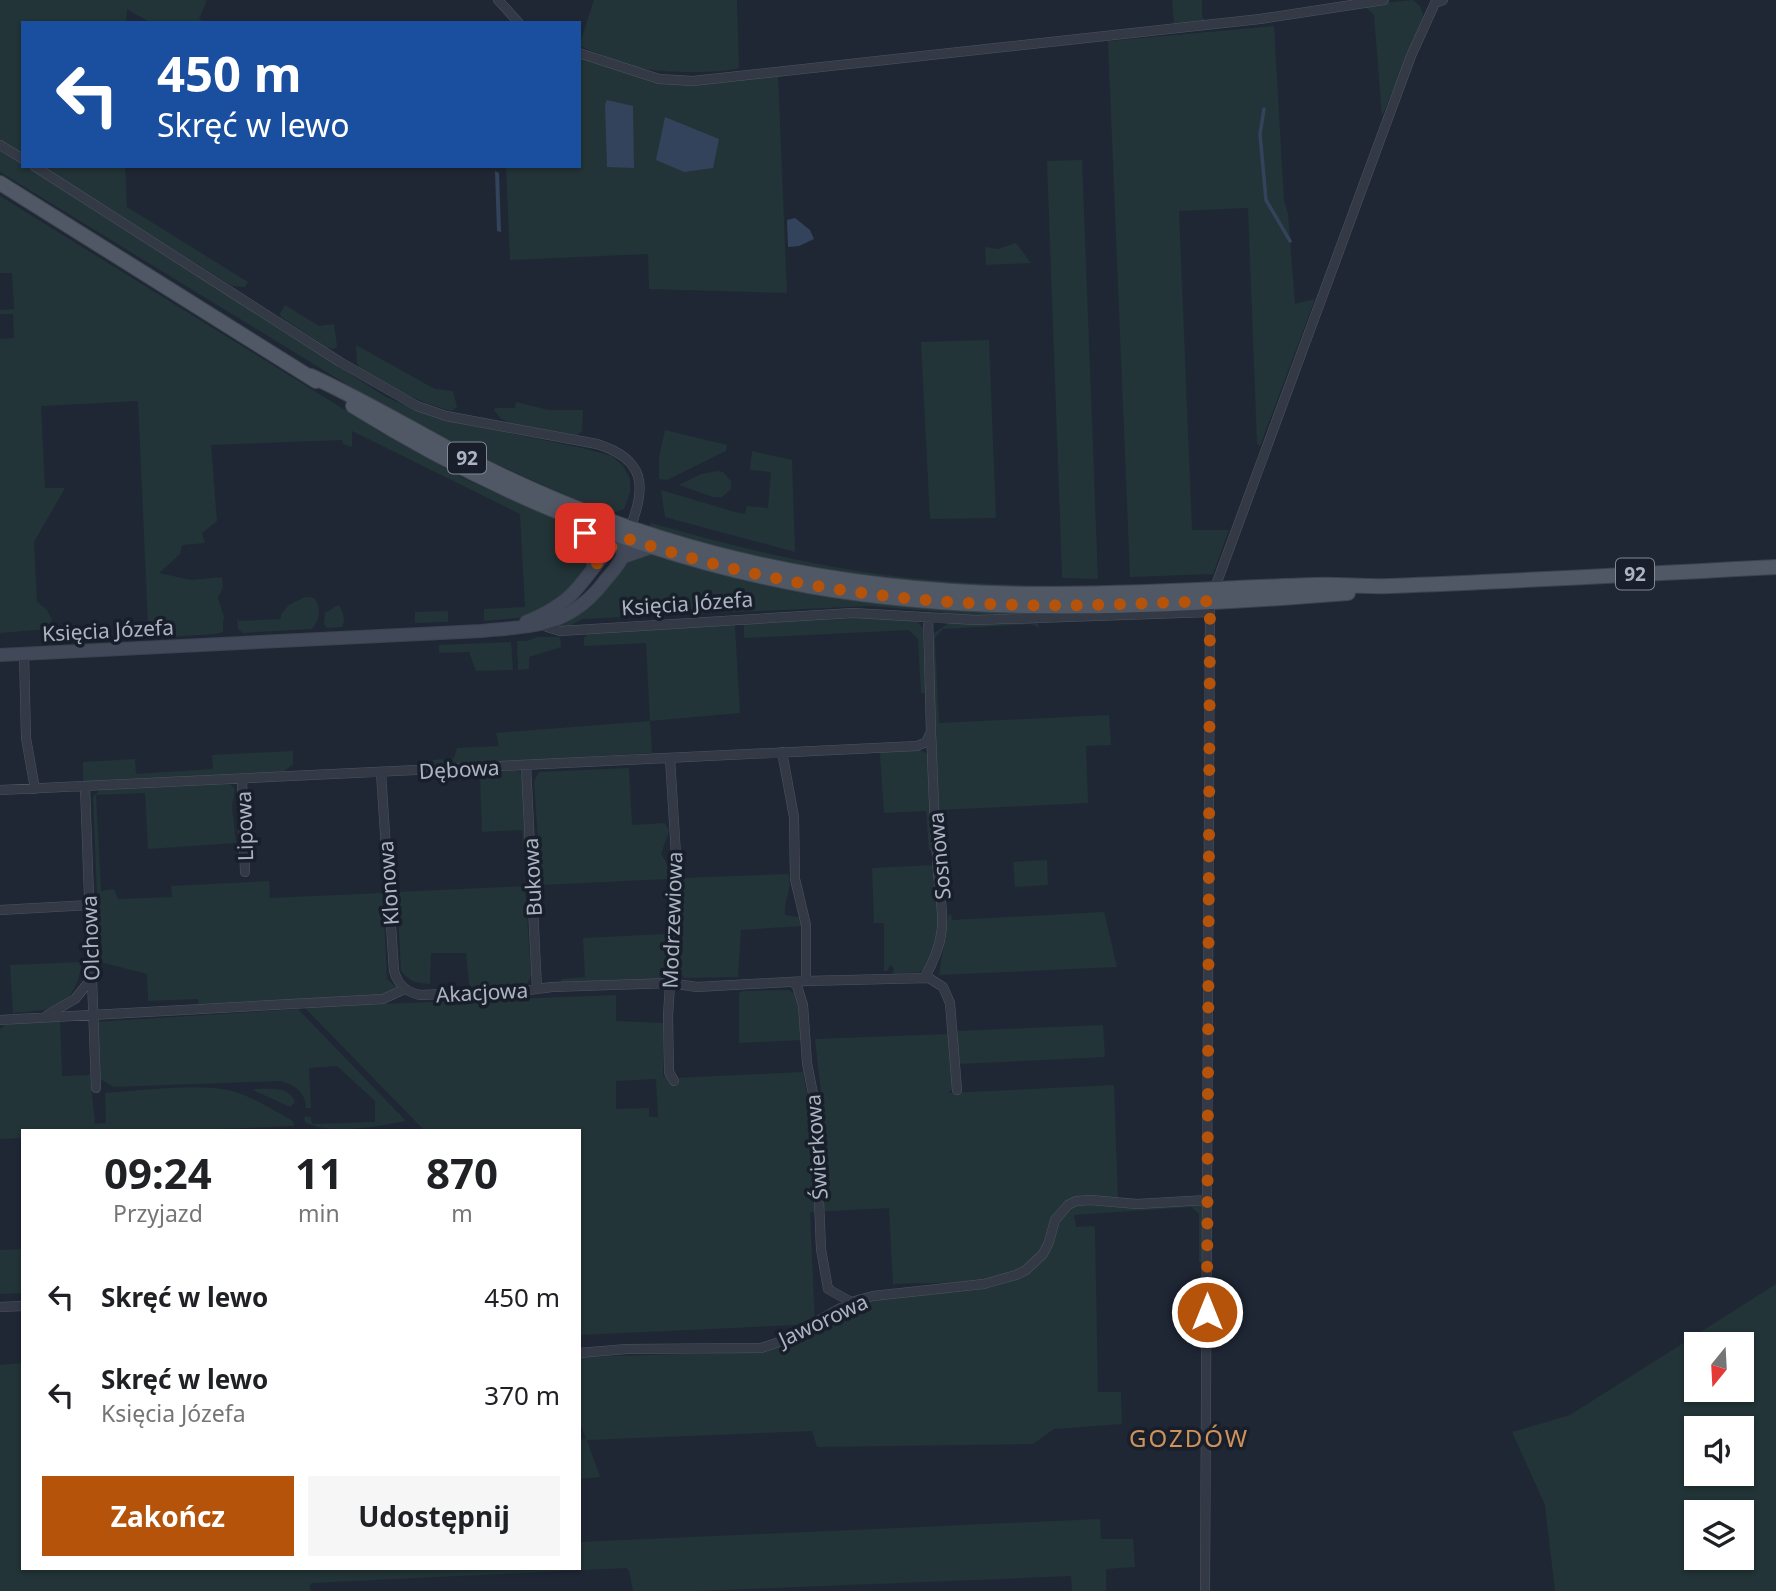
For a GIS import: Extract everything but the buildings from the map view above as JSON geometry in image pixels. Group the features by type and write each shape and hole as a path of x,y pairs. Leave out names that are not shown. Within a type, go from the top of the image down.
{"main road":[{"name":"92","path":"0,183 311,376 477,463 555,498 652,547 782,581 911,599 1049,605 1212,601 1317,585 1384,587 1776,567"},
{"name":"92","path":"311,376 336,396 424,448 487,480 567,516 627,533 761,565 906,588 1212,601"}],"street":[{"path":"498,0 517,21"},
{"path":"581,54 659,79 693,81 1260,19 1384,0"},
{"path":"1205,1591 1212,601 1411,56 1435,1"},
{"path":"0,145 21,158"},
{"path":"37,168 340,362 417,406 446,416 597,444 616,451 631,463 640,480 641,492 627,533 623,557 652,547"},
{"path":"567,516 589,538 593,552 593,568"},
{"name":"Księcia Józefa","path":"543,620 627,533"},
{"name":"Księcia Józefa","path":"0,655 512,628 567,616 593,596 623,557"},
{"name":"Księcia Józefa","path":"543,620 560,631 863,613 976,620 1212,601"},
{"name":"Sosnowa","path":"925,977 938,951 944,912 937,862 930,732 928,617"},
{"path":"24,654 26,738 35,789"},
{"name":"Dębowa","path":"0,790 917,746 926,742 930,732"},
{"path":"782,752 793,817 795,880 806,925 806,981"},
{"name":"Modrzewiowa","path":"670,758 677,871 670,983 669,1072 674,1081"},
{"name":"Bukowa","path":"527,765 537,989"},
{"name":"Klonowa","path":"381,773 394,971 396,980 405,989"},
{"name":"Lipowa","path":"242,780 245,872"},
{"name":"Olchowa","path":"85,787 96,1088"},
{"path":"0,910 90,905"},
{"name":"Akacjowa","path":"0,1020 383,999 405,989 420,995 670,983 697,987 925,977 943,988 950,1003 957,1090"},
{"name":"Akacjowa","path":"32,1018 51,1014 75,999 92,978"},
{"name":"Świerkowa","path":"793,982 803,1005 807,1063 815,1104 821,1249 825,1281 828,1289 851,1302"},
{"name":"Jaworowa","path":"581,1353 627,1349 761,1348 782,1341 851,1302 873,1296 984,1284 1016,1275 1026,1270 1043,1254 1055,1220 1068,1205 1090,1200 1137,1204 1207,1200"},
{"path":"0,1307 21,1306"}],"shaded area":[{"path":"0,0 207,0 199,19 202,21 148,21 127,9 126,21 21,21 21,153 0,140"},
{"path":"594,0 737,0 739,68 703,72 645,69 581,47"},
{"path":"1172,0 1202,0 1202,16 1206,22 1174,24"},
{"path":"1413,0 1420,6 1424,17 1382,116 1374,15 1364,5"},
{"path":"1274,26 1284,201 1288,214 1295,304 1315,299 1260,446 1257,444 1248,208 1179,211 1192,530 1229,530 1213,574 1130,577 1108,41"},
{"path":"581,58 659,82 778,75 787,293 649,289 648,254 510,260 506,168 581,168"},
{"path":"0,150 21,163 21,168 28,168 386,397 436,418 612,456 623,466 630,479 630,493 624,509 614,513 585,504 484,458 382,406 0,172"},
{"path":"1082,160 1098,579 1062,578 1047,161"},
{"path":"45,168 125,168 127,207 248,282 245,287 232,286"},
{"path":"0,196 382,433 467,480 572,527 586,543 589,559 585,573 571,590 551,606 526,617 484,621 484,609 525,607 520,514 352,431 352,447 343,444 342,440 211,445 217,521 202,533 205,543 182,545 180,554 159,573 191,580 222,577 223,587 218,598 225,620 223,632 151,638 138,633 136,625 148,624 138,401 41,406 45,488 65,488 34,542 37,602 47,610 52,620 47,629 0,633 0,339 14,338 13,314 0,314 0,310 14,309 12,273 0,273"},
{"path":"1016,243 1031,263 986,265 985,247 998,249"},
{"path":"285,305 319,326 334,324 337,346 334,349 326,347 281,317 280,313"},
{"path":"989,340 996,518 930,519 921,342"},
{"path":"356,345 435,389 453,391 457,407 452,411 416,399 360,368"},
{"path":"516,402 548,410 583,410 582,431 577,435 512,424 500,418 494,410 515,408"},
{"path":"665,430 727,445 726,451 667,480 659,479 659,457"},
{"path":"752,451 792,460 795,552 665,517 661,490 745,514 747,506 768,508 771,472 750,470"},
{"path":"723,472 731,481 731,489 722,497 713,497 679,485 701,474"},
{"path":"651,523 784,557 838,568 907,577 1033,585 1201,583 1086,589 966,585 866,577 744,555 655,530 650,527"},
{"path":"649,554 731,577 796,591 869,602 941,608 1201,608 955,616 941,612 870,606 582,619 570,626 557,626 592,603 622,564"},
{"path":"305,597 314,598 319,610 318,618 311,629 243,633 238,629 237,618 239,621 281,619 281,614 289,605"},
{"path":"338,605 343,615 342,627 327,628 324,624 325,613"},
{"path":"448,611 448,622 415,623 415,612"},
{"path":"882,617 911,619 923,629 925,693 921,693 918,639 909,630 744,638 744,624"},
{"path":"949,623 1038,623 1039,628 1032,624 943,629 935,638 939,723 1109,715 1111,745 1086,746 1088,803 939,810 931,640 934,633"},
{"path":"735,626 740,713 650,721 646,643 584,646 584,638 588,633"},
{"path":"537,637 560,637 561,647 529,657 529,669 518,670 517,641"},
{"path":"511,642 513,670 476,671 469,652 439,653 439,645"},
{"path":"650,721 652,753 435,765 433,760 454,758 457,748 499,746 496,733"},
{"path":"918,749 929,755 933,849 929,851 926,811 884,813 880,755 882,751"},
{"path":"293,751 293,764 283,772 83,782 83,762 135,759 136,774 213,769 212,755"},
{"path":"629,768 632,825 665,823 669,831 661,854 667,864 668,879 541,885 534,781 539,772"},
{"path":"460,771 519,771 523,777 527,843 523,846 522,830 482,832 480,776 459,777"},
{"path":"230,784 235,789 232,807 236,843 148,849 145,793 96,795 101,891 114,889 118,899 172,897 171,886 269,881 270,898 383,893 387,979 396,987 386,995 199,1006 198,999 148,1001 147,974 100,962 100,977 94,977 97,893 93,797 100,790"},
{"path":"1047,860 1048,885 1015,887 1013,862"},
{"path":"935,865 940,904 937,946 926,968 920,972 893,974 894,968 890,965 887,971 884,971 884,923 874,923 872,868"},
{"path":"788,874 790,884 785,915 799,917 802,926 741,930 738,977 684,978 680,972 681,878"},
{"path":"525,886 531,973 525,985 520,988 474,989 469,984 466,953 431,953 430,984 413,981 401,970 397,892"},
{"path":"667,893 672,895 670,939 667,962 659,979 561,982 561,979 585,977 583,938 665,934"},
{"path":"1104,912 1117,967 939,975 948,916 951,914 952,920"},
{"path":"82,962 74,989 60,1004 51,1008 13,1013 10,965"},
{"path":"789,990 797,995 801,1040 739,1043 739,993"},
{"path":"616,995 616,1021 663,1023 663,1076 675,1078 803,1072 808,1099 822,1101 815,1039 950,1034 953,1089 948,1093 1114,1085 1118,1200 1100,1196 1071,1199 1059,1208 1044,1244 1026,1263 1012,1272 986,1280 954,1282 893,1284 889,1208 810,1212 815,1324 581,1335 581,1129 423,1129 304,1007","holes":["656,1079 658,1117 649,1117 649,1108 616,1109 616,1081"]},
{"path":"298,1009 406,1121 340,1129 315,1126 305,1122 304,1117 311,1117 312,1124 375,1122 375,1101 337,1066 309,1068 311,1108 306,1108 304,1097 298,1090 280,1081 114,1087 100,1079 94,1022"},
{"path":"60,1019 62,1076 90,1075 95,1124 106,1123 105,1093 188,1087 235,1092 293,1121 294,1126 218,1129 21,1129 21,1138 0,1139 0,1029 5,1025"},
{"path":"1103,1025 1105,1057 959,1064 957,1031"},
{"path":"253,1090 284,1091 295,1102 290,1107"},
{"path":"1202,1205 1202,1262 1199,1262 1199,1214 1191,1207 1074,1215 1076,1227 1094,1226 1095,1229 1098,1392 1121,1392 1122,1424 1054,1429 1033,1444 817,1447 812,1431 587,1440 600,1477 581,1479 581,1440 586,1439 581,1425 581,1357 756,1352 772,1349 838,1315 879,1299 964,1291 1007,1283 1025,1275 1037,1263 1066,1211 1074,1206"},
{"path":"21,1249 21,1293 0,1294 0,1250"},
{"path":"1776,1284 1776,1591 1555,1591 1545,1505 1512,1432 1570,1415 1684,1343 1684,1402 1754,1402 1754,1332 1701,1332"},
{"path":"21,1363 21,1570 581,1570 581,1542 1100,1519 1101,1539 1133,1539 1135,1567 1106,1569 1106,1591 1072,1591 1071,1576 698,1591 633,1591 626,1568 312,1583 309,1586 311,1591 0,1591 0,1365"}],"water":[{"path":"607,100 633,106 634,168 607,167"},
{"path":"665,117 719,139 713,168 684,172 656,160"},
{"path":"495,171 499,173 501,232 497,231"},
{"path":"795,218 810,230 814,239 799,246 788,247 787,220"}],"waterway":[{"path":"1264,109 1260,134 1266,200 1290,241"}],"district":[{"name":"GOZDÓW","path":"1189,1437"}],"route":[{"path":"585,533 592,545 593,568 610,548 625,538 750,574 887,597 1029,605 1210,601 1207,1312"}]}
